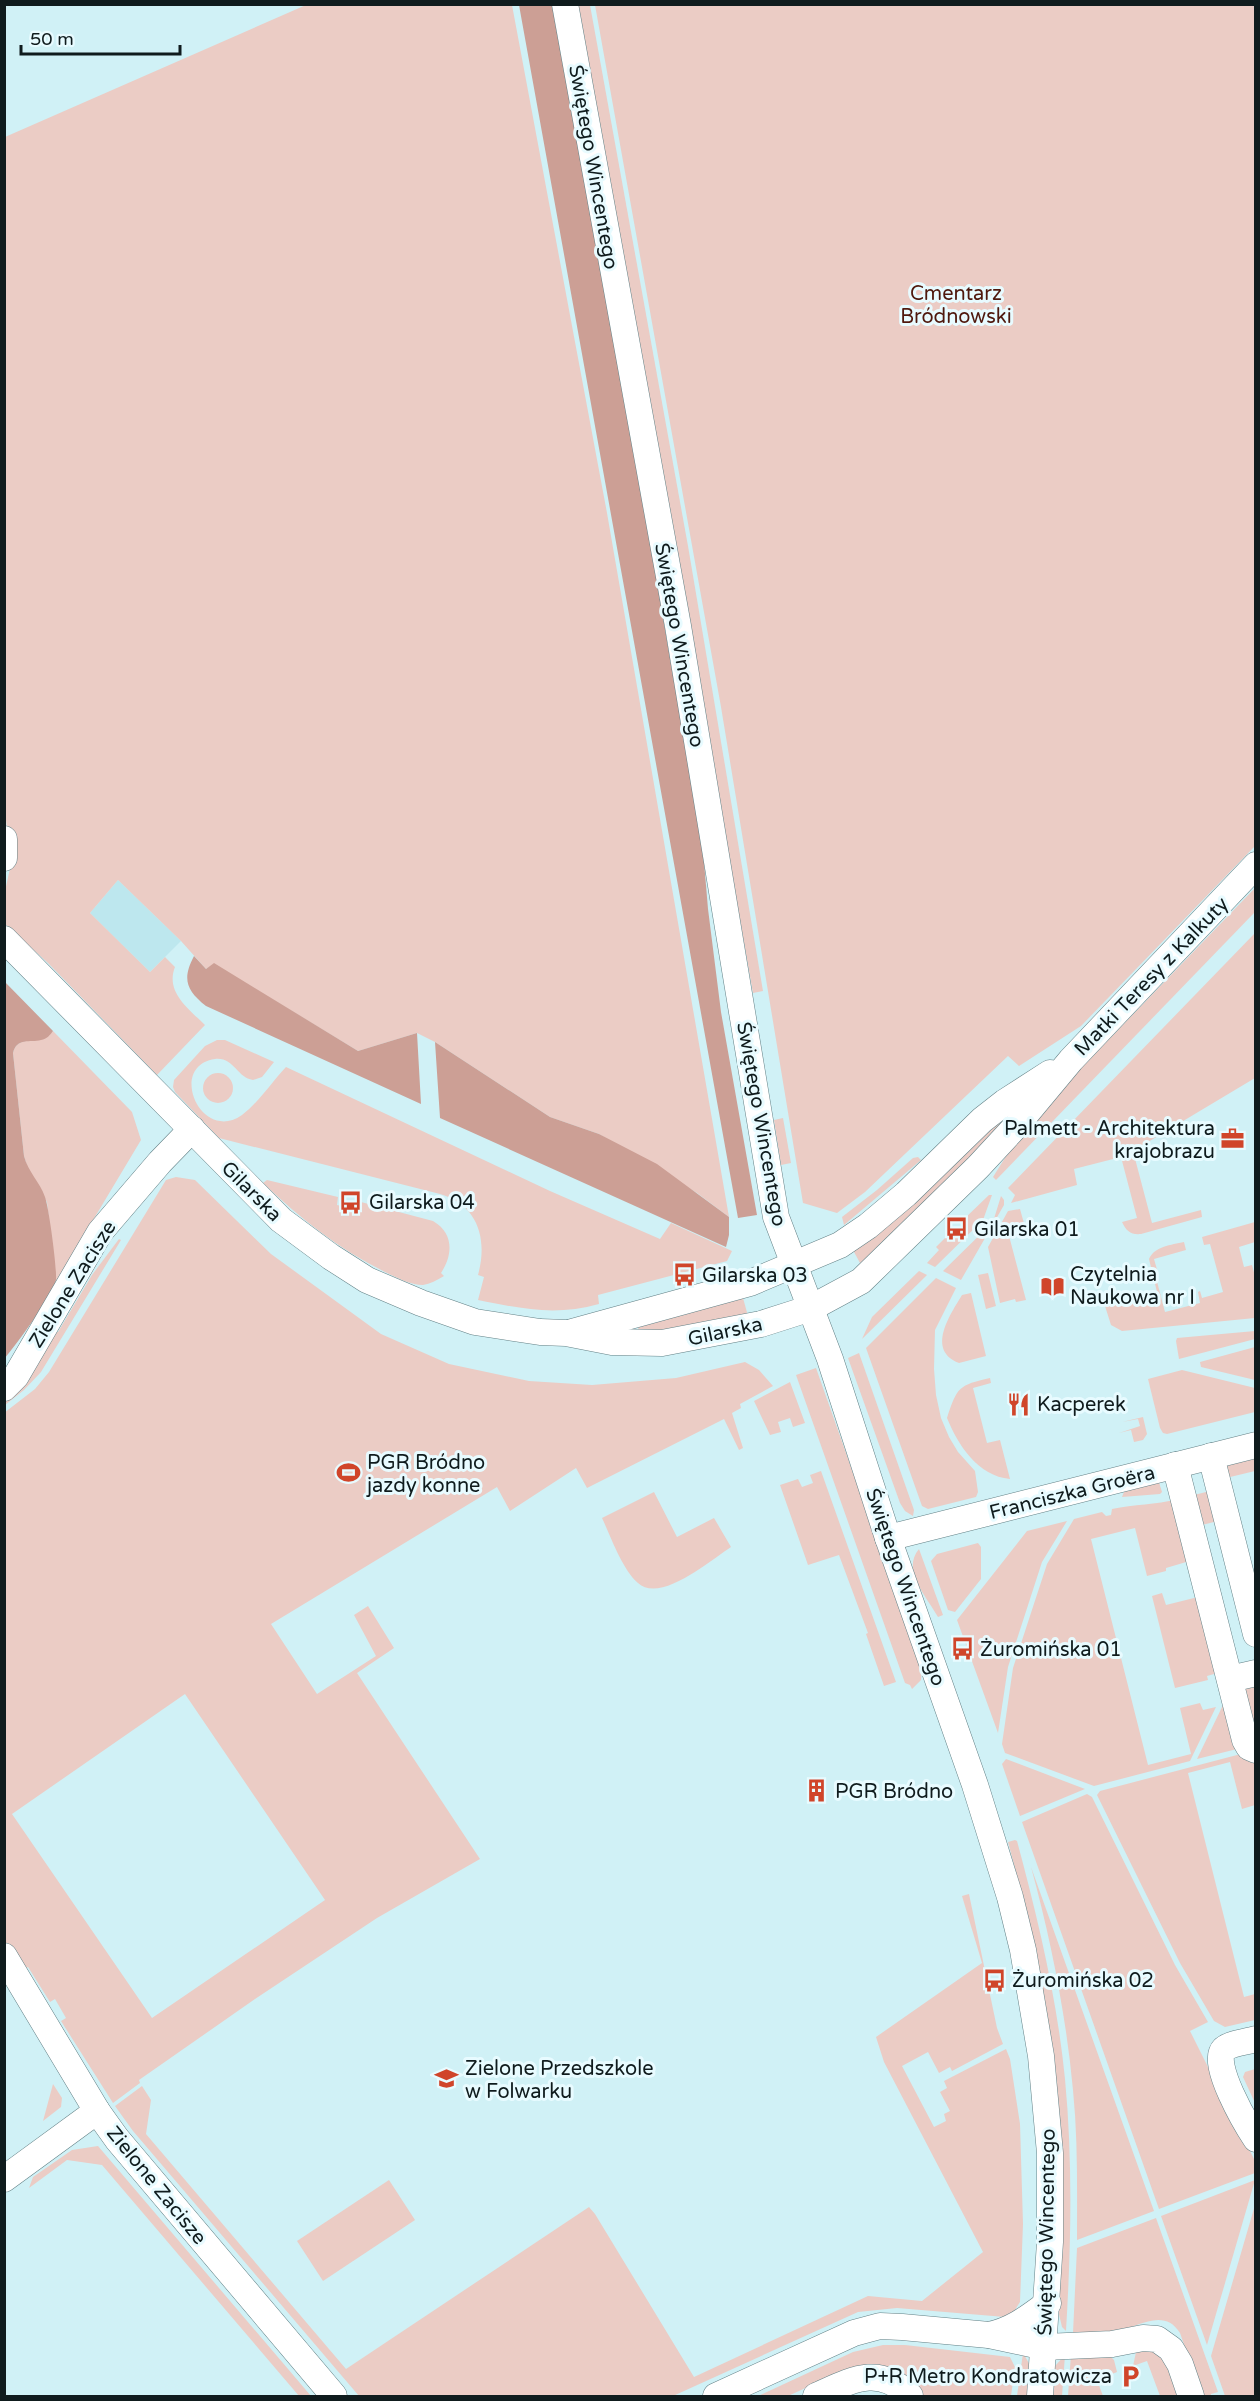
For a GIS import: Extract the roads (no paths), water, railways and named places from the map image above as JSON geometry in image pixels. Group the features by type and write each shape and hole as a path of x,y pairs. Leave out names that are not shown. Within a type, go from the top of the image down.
{"street":[{"name":"Świętego Wincentego","path":"565,4 680,637 774,1206 833,1365 888,1538 975,1785 1010,1897 1023,1950 1038,2037 1048,2118 1051,2206 1048,2303 1040,2397"},
{"path":"4,839 4,858"},
{"name":"Matki Teresy z Kalkuty","path":"811,1308 861,1281 925,1220 1016,1126 1071,1060 1256,866"},
{"name":"Gilarska","path":"4,939 281,1220 368,1280 410,1299 475,1322 612,1342 662,1343 761,1324 811,1308"},
{"name":"Matki Teresy z Kalkuty","path":"794,1265 840,1245 868,1226 906,1194 990,1114 1071,1060"},
{"name":"Zielone Zacisze","path":"4,1389 16,1376 100,1232 160,1162 192,1129"},
{"name":"Gilarska","path":"566,1334 750,1283 794,1265"},
{"name":"Franciszka Groëra","path":"888,1538 1256,1445"},
{"path":"1210,1456 1250,1588 1256,1634"},
{"path":"1175,1465 1230,1679 1250,1745"},
{"path":"1230,1679 1256,1673"},
{"name":"Zielone Zacisze","path":"4,1956 97,2111 129,2154 334,2397"},
{"path":"1256,2039 1226,2048 1221,2054 1220,2062 1223,2076 1256,2139"},
{"path":"4,2179 97,2111"},
{"path":"989,2335 1005,2332 1048,2303"},
{"path":"716,2397 854,2332 870,2328 902,2327 989,2335 1045,2347 1112,2344 1143,2338 1157,2339 1171,2349 1180,2364 1191,2397"},
{"path":"816,2397 853,2379 870,2377 891,2381 910,2397"}],"place":[{"name":"Palmett - Architektura krajobrazu","path":"1233,1139"},
{"name":"Gilarska 04","path":"351,1202"},
{"name":"Gilarska 01","path":"956,1229"},
{"name":"Gilarska 03","path":"684,1275"},
{"name":"Czytelnia Naukowa nr I","path":"1052,1286"},
{"name":"Kacperek","path":"1019,1404"},
{"name":"PGR Bródno jazdy konne","path":"349,1473"},
{"name":"Żuromińska 01","path":"962,1649"},
{"name":"PGR Bródno","path":"817,1791"},
{"name":"Żuromińska 02","path":"994,1980"},
{"name":"Zielone Przedszkole w Folwarku","path":"447,2079"},
{"name":"P+R Metro Kondratowicza","path":"1130,2376"}],"park label":[{"name":"Cmentarz Bródnowski","path":"956,304"}]}
